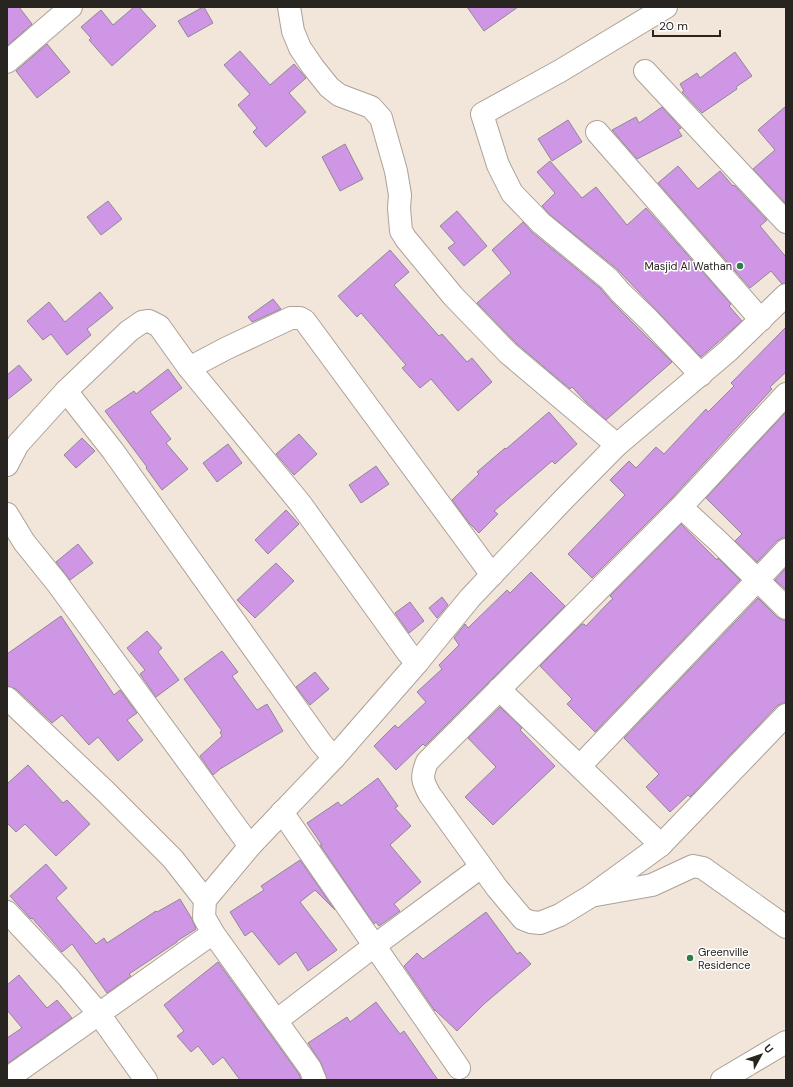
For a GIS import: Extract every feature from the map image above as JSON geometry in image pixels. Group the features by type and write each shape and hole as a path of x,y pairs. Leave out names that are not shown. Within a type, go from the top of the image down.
{"street":[{"path":"305,7 295,9 290,7 293,31 300,48 321,77 339,96 371,107 381,118 396,171 400,195 399,208 401,231 406,240 453,296 508,353 617,445"},
{"path":"666,7 560,71 482,114 498,165 512,193 541,223 609,280 650,320 701,376"},
{"path":"7,62 69,8"},
{"path":"645,71 786,222"},
{"path":"597,132 761,320"},
{"path":"315,1080 310,1068 204,917 205,900 250,846 334,758 417,663 470,598 562,501 617,445 701,376 786,295"},
{"path":"189,368 227,348 291,318 300,318 305,321 492,575"},
{"path":"7,465 18,444 66,391 129,330 142,322 149,321 159,326 189,368 300,503 408,653 417,663"},
{"path":"66,391 113,451 321,743 334,758"},
{"path":"786,394 680,507 427,762 423,775 424,784 430,795 482,867 522,919 531,922 546,921 560,915 591,896 661,845 786,715"},
{"path":"680,507 758,579 786,608"},
{"path":"7,514 24,542 57,583 250,846"},
{"path":"580,766 786,550"},
{"path":"499,689 661,845"},
{"path":"7,698 105,791 173,859 205,900"},
{"path":"282,812 459,1068"},
{"path":"591,896 652,885 693,866 704,868 786,927"},
{"path":"276,1021 374,946 482,867"},
{"path":"7,912 68,977 99,1014 145,1080"},
{"path":"15,1077 99,1014 214,933"},
{"path":"722,1080 786,1042"}],"building":[{"path":"7,7 19,7 32,24 7,46"},
{"path":"134,7 139,7 156,26 112,66 89,40 91,38 81,27 101,10 113,25"},
{"path":"203,7 213,23 188,37 178,21"},
{"path":"467,7 518,7 484,31"},
{"path":"47,44 70,72 37,98 16,71"},
{"path":"240,51 270,85 294,64 306,78 289,93 306,112 266,147 253,132 257,128 238,105 250,94 224,65"},
{"path":"735,52 752,76 736,87 737,89 702,113 682,92 684,91 680,84 697,73 700,78"},
{"path":"786,106 786,204 753,169 775,150 758,130"},
{"path":"662,107 681,128 678,130 682,136 637,159 612,130 636,117 639,123"},
{"path":"568,120 582,142 552,161 538,139"},
{"path":"345,144 363,179 340,191 322,157"},
{"path":"550,161 582,198 596,187 627,225 646,208 731,304 729,306 742,321 701,357 617,269 549,214 542,206 555,193 537,172"},
{"path":"678,166 698,189 720,171 767,220 760,226 786,257 786,283 782,284 771,271 750,288 658,183"},
{"path":"108,201 122,219 101,235 87,217"},
{"path":"457,211 487,246 464,266 448,248 455,243 440,226"},
{"path":"523,222 533,233 600,288 672,362 606,420 572,387 570,389 517,344 477,303 511,273 492,250"},
{"path":"390,250 409,272 394,285 439,336 442,334 467,362 472,358 492,382 458,411 431,379 420,388 402,368 406,365 361,313 357,317 338,296"},
{"path":"100,292 113,308 87,329 91,335 67,355 51,334 43,340 27,321 49,302 65,322"},
{"path":"273,299 281,309 252,322 248,317"},
{"path":"786,327 786,372 770,387 772,389 672,498 592,578 568,554 625,495 610,480 629,461 636,468 656,447 664,454 706,409 708,412 734,386 731,383"},
{"path":"19,365 32,380 7,400 7,375"},
{"path":"168,369 182,388 150,412 171,439 166,443 188,469 162,490 146,468 147,467 105,411 134,391 136,394"},
{"path":"549,412 577,444 555,464 552,461 494,511 498,514 479,533 469,523 452,500 479,474 477,472"},
{"path":"786,412 786,538 782,538 777,541 757,562 735,541 742,534 706,498"},
{"path":"299,434 317,454 294,475 276,454"},
{"path":"82,438 95,451 76,468 64,455"},
{"path":"228,444 242,463 217,482 203,463"},
{"path":"376,466 389,484 361,503 349,485"},
{"path":"286,510 299,524 268,554 255,540"},
{"path":"681,524 717,560 718,558 740,580 595,732 567,704 572,699 540,666 582,624 586,626 613,599 610,596"},
{"path":"78,544 93,563 70,580 56,562"},
{"path":"276,563 294,581 255,618 237,600"},
{"path":"786,568 786,590 775,580"},
{"path":"531,572 565,606 425,746 423,744 396,770 374,746 395,725 398,728 426,702 417,692 442,669 439,665 459,645 454,638 465,624 468,628 507,590 510,593"},
{"path":"442,597 448,605 437,618 429,608"},
{"path":"758,598 777,617 782,620 786,620 786,703 782,703 777,706 690,797 688,795 670,812 646,787 659,774 624,738"},
{"path":"410,602 424,621 409,633 395,613"},
{"path":"61,616 114,695 120,690 137,713 127,720 143,740 118,761 98,737 89,745 62,715 52,723 16,689 7,686 7,654"},
{"path":"147,631 162,648 158,652 179,680 156,697 140,674 145,670 127,648"},
{"path":"222,651 238,672 232,676 257,710 267,704 283,731 220,769 213,775 200,756 222,736 220,732 222,731 184,679"},
{"path":"315,672 329,689 310,705 296,687"},
{"path":"500,707 522,728 520,730 555,766 493,825 465,797 496,767 468,738"},
{"path":"28,765 63,803 67,800 90,824 56,856 25,824 16,832 7,823 7,784"},
{"path":"378,778 398,806 395,808 411,826 390,845 421,882 394,904 400,911 379,926 376,922 374,924 320,845 322,845 307,823 338,802 341,806"},
{"path":"300,860 335,910 315,890 300,902 337,950 308,971 296,952 279,965 252,931 245,936 230,912 264,890 261,886"},
{"path":"46,864 67,888 56,898 96,944 104,938 107,943 156,911 157,912 180,899 196,929 129,974 131,976 107,993 72,944 62,952 10,896"},
{"path":"486,912 517,954 520,952 531,964 484,1004 457,1031 435,1011 404,966 417,953 423,959"},
{"path":"218,962 299,1074 301,1080 240,1080 223,1057 213,1065 198,1046 191,1052 177,1036 184,1031 164,1005"},
{"path":"19,975 47,1008 57,1000 72,1018 7,1064 7,1038 22,1028 7,1010 7,985"},
{"path":"376,1002 400,1034 404,1031 438,1080 327,1080 321,1063 308,1043 347,1017 350,1022"}],"place":[{"name":"Masjid Al Wathan","path":"740,266"},
{"name":"Greenville Residence","path":"690,958"}]}
